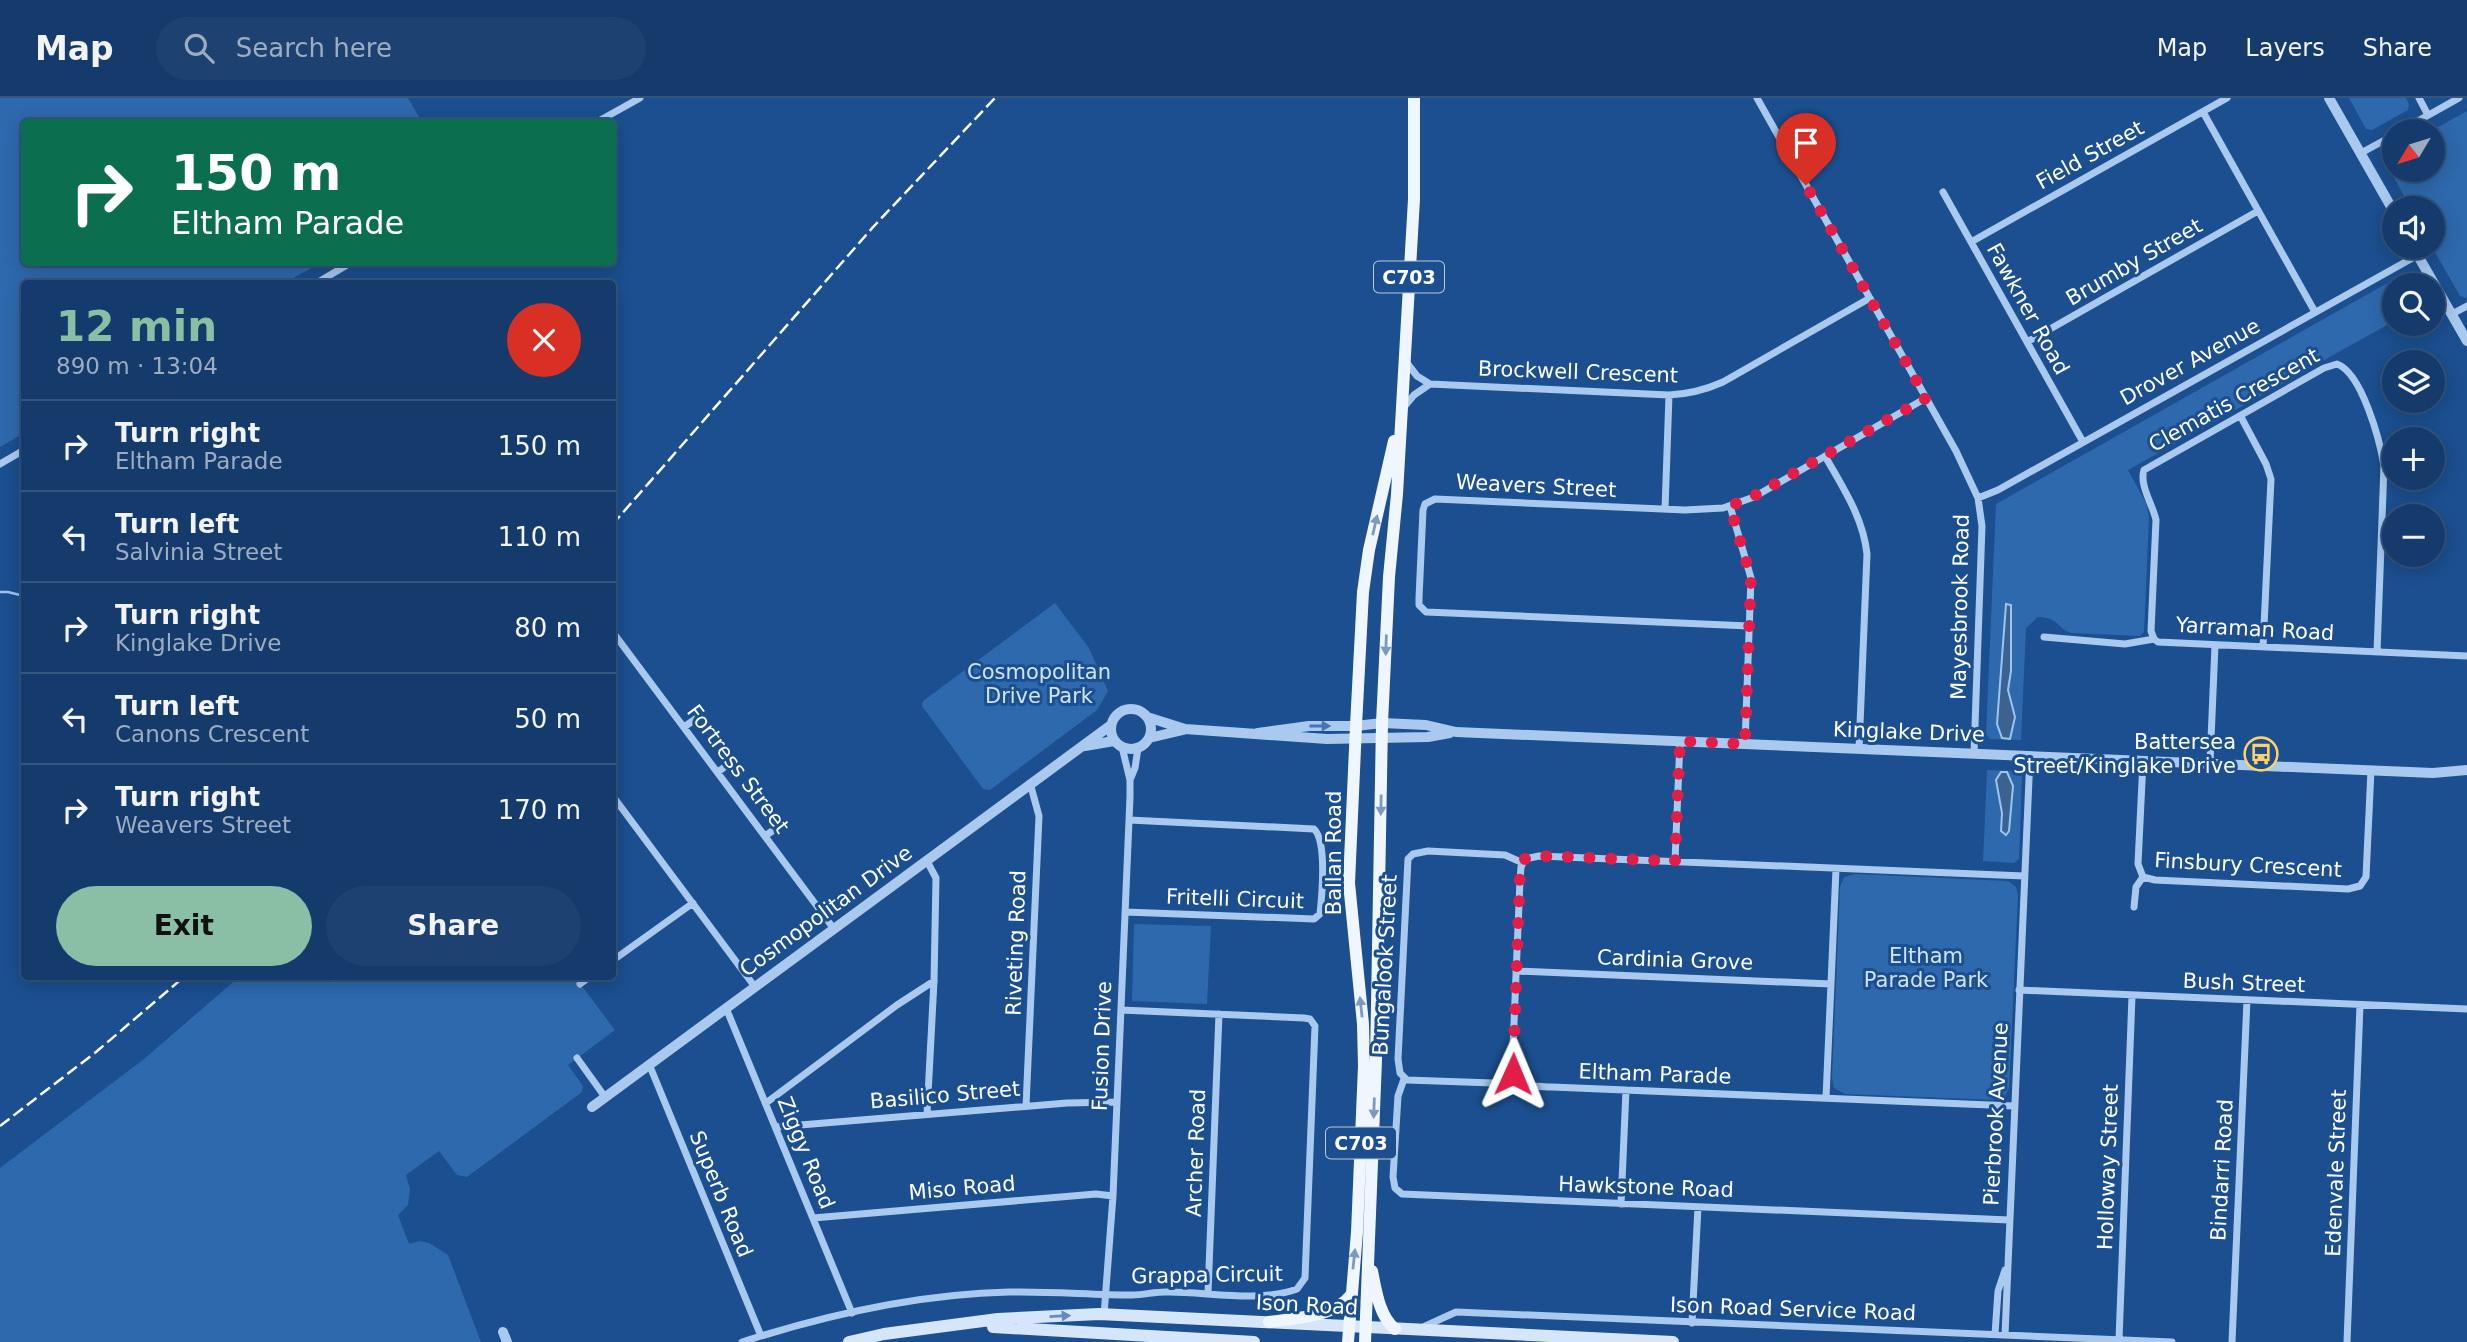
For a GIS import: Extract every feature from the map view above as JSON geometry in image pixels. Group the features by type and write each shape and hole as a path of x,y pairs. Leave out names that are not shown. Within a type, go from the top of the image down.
{"main road":[{"name":"Ballan Road","path":"1365,1342 1376,1060 1382,723 1388,577 1397,494 1414,200 1414,98"},
{"name":"Ballan Road","path":"1348,1342 1357,1232 1364,1066 1363,1024 1349,883 1363,592 1369,550 1402,410"},
{"path":"1368,1250 1383,1314 1395,1329"},
{"path":"1269,1322 1339,1307 1351,1295"},
{"path":"1104,1315 1107,1328 1116,1335"},
{"name":"Ison Road","path":"849,1342 884,1334 998,1319 1104,1315 1668,1342"},
{"name":"Ison Road","path":"943,1326 1031,1328 1254,1342"}],"street":[{"path":"602,119 640,98"},
{"name":"Mayesbrook Road","path":"1757,98 1926,398 1978,498 1983,548 1975,754"},
{"name":"Field Street","path":"1971,242 2227,98"},
{"path":"2329,98 2385,196"},
{"path":"2419,98 2428,115"},
{"path":"2421,119 2459,98"},
{"path":"2203,112 2315,312"},
{"path":"2361,153 2382,142"},
{"name":"Fawkner Road","path":"1943,192 2083,442"},
{"name":"Brumby Street","path":"2027,342 2258,211"},
{"name":"Drover Avenue","path":"1978,498 1998,490 2315,312 2403,259"},
{"path":"2421,259 2467,341"},
{"path":"322,280 345,266"},
{"name":"Brockwell Crescent","path":"1430,384 1669,395 1706,390 1870,299"},
{"path":"2452,314 2467,306"},
{"path":"1402,410 1414,395 1430,384 1411,370 1405,357"},
{"name":"Clematis Crescent","path":"2154,639 2151,631 2156,520 2143,474 2148,468 2332,365 2342,365 2352,377 2370,411 2380,438 2384,466 2377,652"},
{"path":"1665,509 1669,395"},
{"name":"Weavers Street","path":"1749,626 1426,612 1419,605 1422,518 1425,504 1435,499 1665,509 1730,506 1754,496 1926,398"},
{"path":"2241,417 2271,479 2263,647"},
{"path":"0,464 21,452"},
{"path":"1825,456 1856,511 1867,554 1859,749"},
{"path":"1730,506 1751,578 1745,744"},
{"name":"Fortress Street","path":"616,636 834,929"},
{"name":"Yarraman Road","path":"2044,637 2125,644 2154,639 2158,642 2467,656"},
{"path":"2210,763 2215,645"},
{"path":"1185,729 1149,738 1138,748 1118,744 1111,725 1119,712 1129,709 1139,710 1147,717 1185,729 1327,739 1356,733 1382,723"},
{"path":"1147,717 1151,727 1149,738"},
{"path":"684,727 697,718"},
{"name":"Kinglake Drive","path":"1382,723 1426,725 1456,732 2444,774 2467,771"},
{"name":"Cosmopolitan Drive","path":"592,1107 1030,783 1085,747 1111,725"},
{"path":"1258,733 1309,726 1382,737"},
{"name":"Kinglake Drive","path":"1382,737 1428,737 1456,732"},
{"path":"1675,861 1680,741"},
{"name":"Cosmopolitan Drive","path":"1085,747 1118,744"},
{"name":"Fusion Drive","path":"1104,1315 1113,1196 1130,780 1118,744"},
{"name":"Fusion Drive","path":"1130,780 1138,748"},
{"name":"Pierbrook Avenue","path":"2006,1335 2030,756"},
{"name":"Finsbury Crescent","path":"2143,761 2138,864 2143,877"},
{"path":"718,772 731,762"},
{"name":"Finsbury Crescent","path":"2143,877 2155,880 2357,888 2363,884 2367,872 2371,771"},
{"name":"Kinglake Drive","path":"2444,774 2467,780"},
{"name":"Riveting Road","path":"1026,1106 1039,816 1030,783"},
{"path":"616,800 755,987"},
{"name":"Fritelli Circuit","path":"1125,912 1314,919 1320,914 1323,873 1320,835 1314,829 1129,820"},
{"path":"765,836 778,827"},
{"name":"Bungalook Street","path":"1514,1079 1493,1083 1414,1081 1404,1079 1400,1073 1398,1059 1408,859 1414,853 1428,851 1505,855 1523,863"},
{"path":"1514,1079 1512,1070 1516,971 1523,863 1530,857 2024,876"},
{"path":"927,861 936,878 927,1114"},
{"path":"1826,1097 1836,869"},
{"name":"Finsbury Crescent","path":"2134,907 2135,891 2143,877"},
{"path":"616,956 693,903"},
{"name":"Cardinia Grove","path":"1516,971 1831,984"},
{"path":"580,984 586,980"},
{"path":"766,1102 897,1005 934,981"},
{"name":"Bush Street","path":"2019,990 2467,1009"},
{"name":"Holloway Street","path":"2119,1339 2132,996"},
{"name":"Bindarri Road","path":"2232,1342 2247,1000"},
{"name":"Edenvale Street","path":"2347,1342 2360,1005"},
{"name":"Ziggy Road","path":"726,1008 852,1313"},
{"name":"Grappa Circuit","path":"742,1342 852,1313 940,1298 1007,1292 1141,1295 1166,1292 1264,1296 1292,1291 1302,1284 1306,1265 1315,1026 1310,1019 1304,1018 1121,1010"},
{"name":"Archer Road","path":"1208,1293 1219,1014"},
{"path":"577,1058 605,1097"},
{"name":"Superb Road","path":"649,1064 761,1336"},
{"name":"Hawkstone Road","path":"1404,1079 1398,1096 1393,1177 1398,1192 1408,1195 2009,1220"},
{"name":"Eltham Parade","path":"1514,1079 1521,1084 1533,1086 2014,1106"},
{"path":"1622,1204 1626,1090"},
{"name":"Basilico Street","path":"776,1127 1093,1101 1117,1102"},
{"name":"Miso Road","path":"813,1218 1096,1194 1113,1196"},
{"path":"1692,1323 1698,1207"},
{"name":"Pierbrook Avenue","path":"1996,1334 1998,1291 2008,1263"},
{"name":"Ison Road Service Road","path":"1416,1330 1456,1312 2172,1342"}],"green space":[{"path":"0,98 408,98 420,119 21,119 21,266 315,266 290,280 21,280 21,435 0,447"},
{"path":"2349,98 2406,98 2408,110 2392,119 2382,119 2382,124 2372,130 2366,129"},
{"path":"2467,111 2466,298 2460,296 2439,259 2445,259 2445,196 2404,196 2396,182 2445,182 2445,123"},
{"path":"2382,286 2382,328 2128,470 2146,503 2149,517 2144,632 2140,636 2071,633 2050,619 2038,617 2026,628 2021,740 1990,739 1986,734 1996,504"},
{"name":"Cosmopolitan Drive Park","path":"1055,603 1089,648 1108,691 1097,710 990,790 983,789 922,706 923,701"},
{"path":"1987,770 2018,771 2022,776 2019,859 2014,863 1983,861"},
{"name":"Eltham Parade Park","path":"1855,874 2008,881 2016,887 2018,895 2009,1088 2004,1098 1996,1100 1845,1094 1834,1088 1832,1078 1840,887 1844,877"},
{"path":"1134,924 1211,926 1207,1004 1132,1001"},
{"path":"236,980 577,980 615,1030 568,1065 583,1086 582,1092 467,1177 457,1175 439,1151 406,1175 410,1189 408,1205 398,1215 409,1244 420,1241 429,1243 448,1255 481,1342 0,1342 0,1168 144,1059"}],"shaded area":[{"path":"2006,604 2011,605 2011,671 2008,690 2015,717 2010,739 2002,738 1997,724"},
{"path":"2001,772 2007,772 2013,786 2009,831 2006,835 2001,831 2002,813 1996,780"}],"waterway":[{"path":"0,592 21,595"}],"railway":[{"path":"616,520 874,226 995,98"},
{"path":"0,1126 96,1052 180,980"}],"place":[{"name":"Battersea Street/Kinglake Drive","path":"2261,754"}],"route":[{"path":"1513,1074 1520,873 1525,859 1539,856 1675,861 1680,741 1745,744 1752,590 1730,506 1754,496 1926,398 1806,185"}]}
